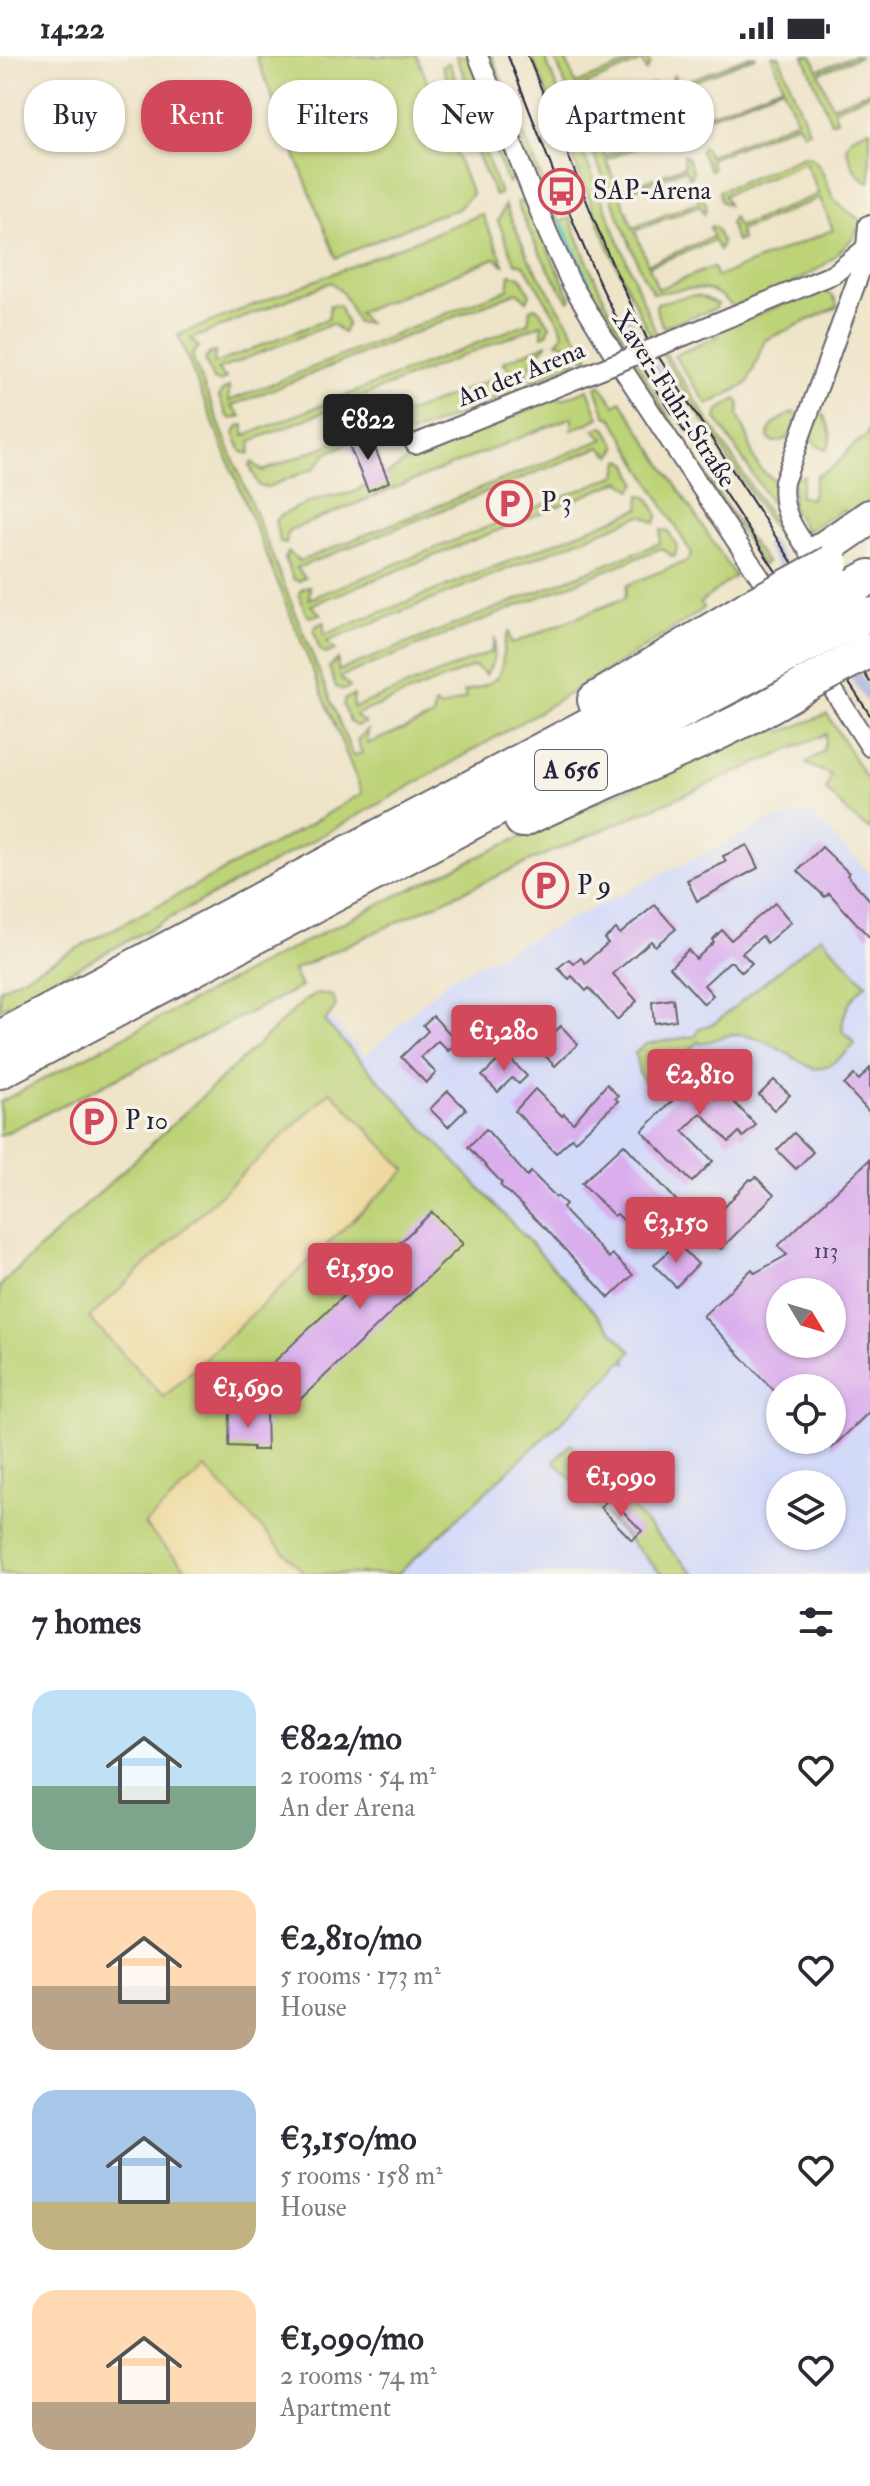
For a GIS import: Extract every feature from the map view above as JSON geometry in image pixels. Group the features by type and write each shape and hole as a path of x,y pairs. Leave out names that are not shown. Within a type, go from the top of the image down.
{"highway":[{"path":"854,593 870,517"},
{"path":"854,593 870,543"},
{"path":"432,810 496,759 630,678 656,652 854,593"},
{"name":"A 656","path":"0,1038 432,810 761,623 854,593"},
{"name":"A 656","path":"0,1071 358,883 761,623"},
{"path":"807,692 870,650"},
{"path":"358,883 419,871 534,814 772,706 870,673"}],"street":[{"name":"Xaver-Fuhr-Straße","path":"478,56 548,233 592,321 870,747"},
{"name":"An der Arena","path":"415,444 823,277 869,234"},
{"name":"An der Arena","path":"854,593 793,527 786,514 782,494 869,234"},
{"path":"823,277 839,290 847,306"}],"shaded area":[{"path":"629,313 656,363 722,464 713,470 652,375 620,318"},
{"path":"771,539 870,690 870,708 764,545"},
{"path":"812,814 870,874 870,1574 0,1574 317,1004 365,1056 449,979 764,824"}],"green space":[{"path":"256,56 417,56 427,80 413,80 413,152 455,152 472,194 458,209 429,218 336,258 294,152 397,152 397,80 268,80 268,86"},
{"path":"456,56 468,56 478,80 466,80"},
{"path":"486,56 492,56 502,80 496,80"},
{"path":"532,56 544,56 554,80 542,80"},
{"path":"554,56 564,56 574,80 564,80"},
{"path":"641,56 646,56 650,64 646,71 642,61 598,80 586,80"},
{"path":"750,56 757,56 698,80 690,80"},
{"path":"772,56 779,56 809,131 803,133 798,123 710,159 713,169 710,170 701,152 707,152 709,156 797,120 783,87 714,115 714,112 783,85"},
{"path":"804,56 812,56 818,70 853,56 861,56 819,73 832,106 870,91 870,94 834,109 837,120 831,122"},
{"path":"449,63 456,80 448,80 442,66"},
{"path":"870,129 870,182 857,173 846,147 851,137"},
{"path":"522,130 559,222 570,218 609,309 632,353 682,439 766,562 762,565 594,309 548,212 522,147"},
{"path":"476,152 485,152 500,194 495,196"},
{"path":"495,152 507,152 515,171 508,183"},
{"path":"571,152 583,152 669,359 790,547 787,549 680,385 646,327 613,257"},
{"path":"593,152 603,152 605,156 625,152 606,160 619,192 684,166 683,155 687,157 693,172 690,178 685,169 620,195 633,228 699,201 695,192 701,192 707,207 704,214 700,205 635,231 648,264 713,237 710,227 716,228 722,243 719,250 714,241 649,266 658,289 713,267 717,277 833,230 820,198 739,231 742,240 736,241 730,223 733,217 738,227 819,194 805,162 724,195 728,205 721,202 719,191 803,156 815,161 835,200 861,224 837,254 822,266 788,285 734,308 725,298 706,289 653,293 643,276"},
{"path":"517,203 527,205 571,298 569,301 540,254"},
{"path":"505,205 529,259 589,357 583,358 573,346 557,342 563,335 561,325 524,265 515,263 498,221"},
{"path":"482,214 505,266 495,258 358,313 367,323 357,323 343,293 331,282 191,339 199,347 193,353 193,359 353,756 362,753 357,740 368,730 367,744 433,717 435,704 441,708 466,698 464,692 494,680 501,670 504,643 509,632 511,644 625,598 627,585 689,560 691,553 613,419 606,416 596,387 600,385 615,405 621,401 735,576 700,603 704,608 695,615 525,720 352,819 0,1009 0,989 300,830 362,793 178,335"},
{"path":"510,274 521,277 530,294 527,301 517,292 231,406 241,416 232,419 227,416 219,397 229,387 229,401 508,289"},
{"path":"817,290 831,295 837,307 765,340 748,383 708,405 674,356 718,336 717,331"},
{"path":"692,295 718,304 716,308 663,327 656,309 657,303"},
{"path":"330,305 339,306 347,324 343,333 332,324 217,370 226,378 220,382 213,380 205,359 210,353 215,352 214,364 328,319"},
{"path":"535,307 550,326 547,334 542,336 542,324 251,441 250,454 242,452 234,434 239,426 244,425 244,436 528,323 530,309"},
{"path":"548,343 533,360 518,390 411,434 369,434 327,453 315,468 268,487 259,486 250,466 252,462 263,471 512,371 503,362"},
{"path":"562,350 577,361 531,382 542,362"},
{"path":"588,389 599,418 572,430 572,417 288,531 286,544 280,542 275,521 292,510 323,497 353,493 365,484 368,490 420,452"},
{"path":"736,399 740,404 738,415 753,457 760,469 775,481 774,500 779,515 716,418 718,411"},
{"path":"794,412 798,417 790,435 772,442 768,437 771,428"},
{"path":"817,414 823,414 830,432 826,449 816,445 810,434"},
{"path":"870,426 870,501 847,515 843,510 806,531 792,508 794,478 804,476 799,496 811,499 817,475 833,468 866,437"},
{"path":"603,427 617,448 611,456 600,447 297,568 305,578 299,581 293,579 285,558 288,552 300,561 604,439 594,429"},
{"path":"620,461 629,464 637,483 632,490 621,481 311,605 321,614 310,617 306,614 299,594 302,589 310,586 309,599 617,475"},
{"path":"640,495 649,498 658,516 655,523 642,515 326,642 335,650 326,654 320,651 314,631 317,625 324,622 324,635 639,509"},
{"path":"661,530 668,531 677,546 673,557 662,548 340,677 350,687 343,690 336,687 329,667 338,659 338,671 660,543"},
{"path":"495,637 493,662 486,675 475,666 355,715 365,723 356,726 350,722 343,705 345,699 354,695 353,708 491,652"},
{"path":"827,714 870,784 870,830 852,817 826,790 831,775 806,764 824,750 826,734 539,857 293,970 301,987 0,1136 0,1102 293,948 439,875 584,809 779,726 782,732"},
{"path":"821,936 866,984 844,1016 842,1030 855,1044 846,1052 832,1064 814,1069 761,1040 749,1036 726,1036 701,1044 699,1041 649,1088 639,1073 635,1053 646,1044 696,1036 698,1030 716,1022"},
{"path":"318,993 333,996 336,1007 325,1022 632,1352 625,1358 627,1362 621,1362 613,1373 398,1574 0,1574 0,1286 304,1001"},
{"path":"571,1444 694,1574 661,1574 554,1461"}],"sand":[{"path":"331,1091 406,1170 164,1397 89,1318"},
{"path":"205,1468 305,1574 191,1574 144,1525"}],"building":[{"path":"369,434 389,482 368,491 348,443"},
{"path":"747,845 758,868 697,901 687,880 726,862 723,856"},
{"path":"822,847 849,873 847,875 870,900 870,938 829,893 825,897 798,871"},
{"path":"775,903 791,922 767,943 762,936 742,953 752,963 742,972 729,962 704,985 713,995 704,1004 670,967 688,950 696,959 722,930 731,940"},
{"path":"655,905 676,929 655,946 651,941 613,974 637,1001 617,1020 589,988 586,991 572,976 569,979 558,968 569,959 574,964 581,958 585,963 608,943 604,939 616,929 620,934"},
{"path":"673,999 676,1020 654,1023 652,1002"},
{"path":"433,1016 458,1042 448,1051 438,1041 421,1057 436,1073 426,1083 401,1057 428,1031 423,1025"},
{"path":"561,1026 578,1044 555,1066 538,1048"},
{"path":"505,1054 527,1076 519,1084 512,1078 498,1092 482,1076"},
{"path":"726,1055 745,1075 726,1094 756,1125 743,1137 739,1132 729,1142 701,1113 683,1131 713,1161 692,1182 642,1131 695,1074 701,1080"},
{"path":"870,1068 870,1113 844,1085 854,1075 859,1080"},
{"path":"774,1080 790,1095 774,1110 759,1095"},
{"path":"607,1084 618,1096 615,1098 618,1101 575,1141 572,1138 556,1153 515,1111 535,1089 573,1123"},
{"path":"448,1091 466,1109 448,1127 430,1109"},
{"path":"486,1129 527,1176 531,1172 566,1204 563,1207 566,1213 609,1258 612,1254 633,1275 609,1298 548,1231 500,1185 502,1183 468,1147"},
{"path":"794,1133 813,1152 796,1169 777,1150"},
{"path":"624,1144 676,1200 646,1227 641,1237 617,1214 614,1216 582,1183"},
{"path":"870,1159 870,1411 846,1434 846,1374 766,1374 766,1382 703,1316 752,1269 755,1273 787,1255 778,1246"},
{"path":"756,1177 774,1195 719,1248 704,1233 700,1222 711,1211 715,1214 723,1209 750,1179"},
{"path":"432,1212 463,1244 288,1411 257,1378"},
{"path":"677,1243 698,1264 676,1287 654,1265"},
{"path":"230,1411 266,1412 267,1450 229,1446"},
{"path":"610,1498 642,1531 632,1540 600,1507"}],"waterway":[{"path":"562,225 605,320"}],"tram line":[{"path":"508,56 574,225 632,348 870,715"},
{"path":"528,56 610,259 647,339 870,682"}],"place":[{"name":"SAP-Arena","path":"562,191"},
{"name":"P 3","path":"510,503"},
{"name":"P 9","path":"546,886"},
{"name":"P 10","path":"94,1121"}]}
